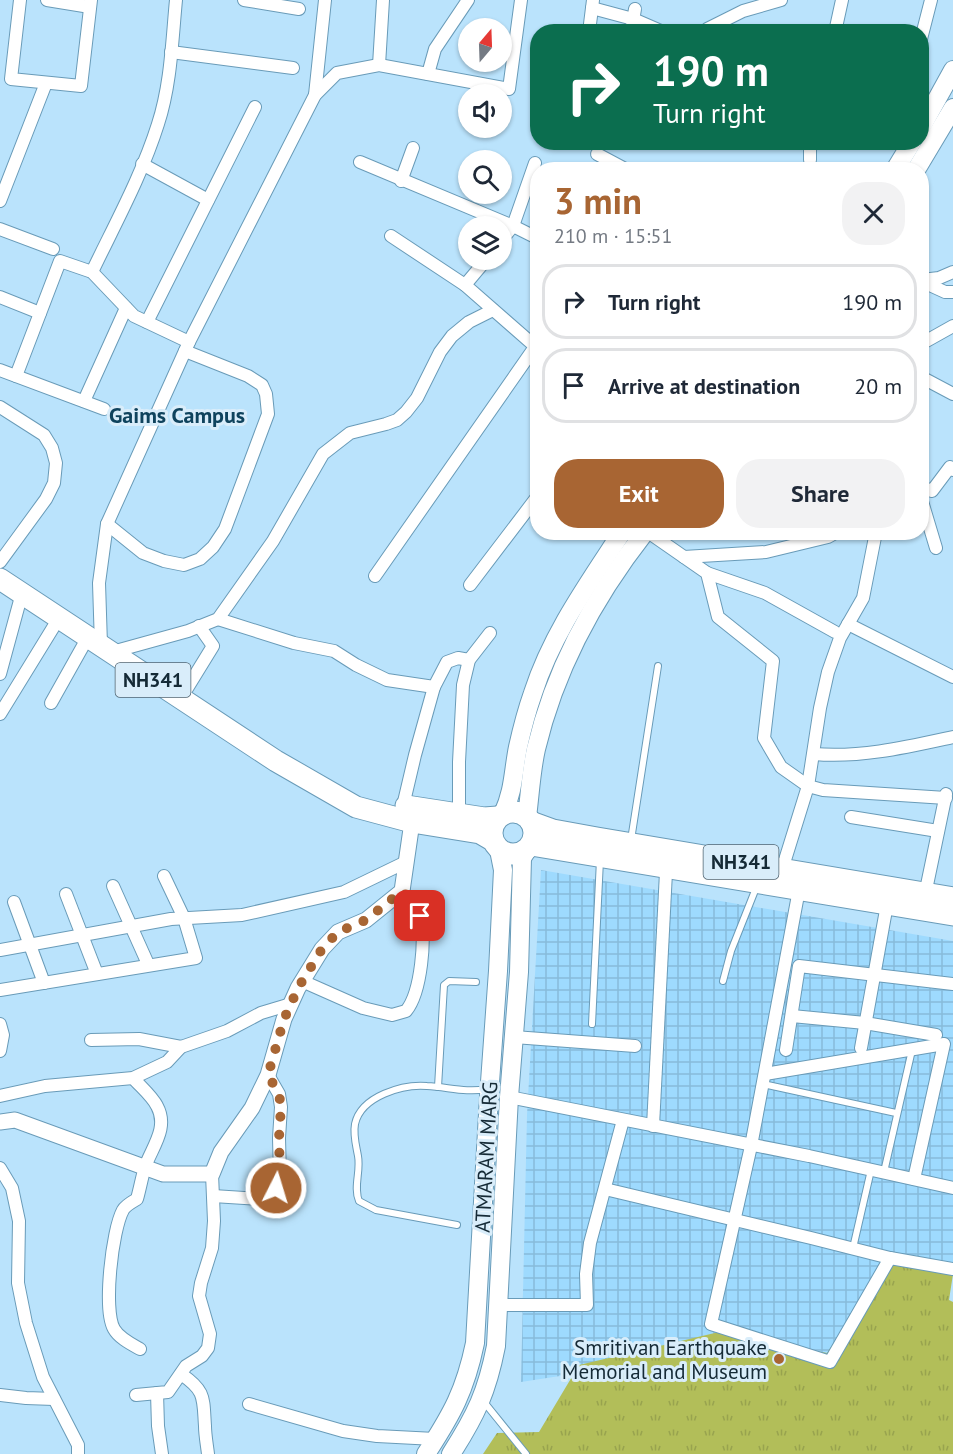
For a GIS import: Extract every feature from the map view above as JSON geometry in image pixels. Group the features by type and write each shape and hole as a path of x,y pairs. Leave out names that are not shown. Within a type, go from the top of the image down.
{"highway":[{"name":"NH341","path":"0,579 276,761 356,807 412,822 480,833 510,855 516,855 529,847 600,856 953,915"},
{"name":"NH341","path":"307,779 403,806 484,818 516,812 554,830 953,898"},
{"path":"496,845 492,828 501,815"},
{"path":"529,819 534,834 529,847"}],"main road":[{"path":"929,114 953,70"},
{"path":"921,162 950,119"},
{"path":"501,815 512,794 518,747 533,693 554,641 573,606 617,540"},
{"path":"529,819 536,751 550,698 570,649 588,615 640,540"},
{"name":"ATMARAM MARG","path":"430,1447 458,1403 475,1343 503,870 496,845"},
{"name":"ATMARAM MARG","path":"451,1454 469,1427 482,1399 496,1346 509,1097 519,972 522,858 529,847"}],"street":[{"path":"20,0 11,79 81,86 90,4 47,0"},
{"path":"92,272 158,124 167,89 176,0"},
{"path":"244,0 298,9"},
{"path":"315,95 325,0"},
{"path":"379,65 383,0"},
{"path":"428,74 435,49 468,0"},
{"path":"100,645 99,583 107,524 187,346 315,95 337,73 379,65 509,89 521,0"},
{"path":"717,24 743,11 781,0"},
{"path":"837,24 842,0"},
{"path":"925,24 931,0"},
{"path":"590,24 593,4 633,20"},
{"path":"171,52 292,68"},
{"path":"0,201 46,83"},
{"path":"147,322 255,106"},
{"path":"401,181 413,148"},
{"path":"810,150 810,160"},
{"path":"597,154 612,162"},
{"path":"360,162 530,234"},
{"path":"142,164 208,200"},
{"path":"513,226 530,177"},
{"path":"0,229 53,249"},
{"path":"391,236 465,285 530,341"},
{"path":"16,376 60,261 92,272 134,316 187,346 248,376 262,386 266,394 268,414 225,529 213,547 200,559 184,565 143,554 107,524"},
{"path":"465,285 478,270"},
{"path":"929,280 953,272"},
{"path":"929,285 945,292 953,292"},
{"path":"0,297 40,313"},
{"path":"84,401 126,308"},
{"path":"51,703 100,645 199,626 218,619 273,541 323,454 350,433 397,420 417,398 440,352 452,336 469,322 493,310"},
{"path":"929,340 953,326"},
{"path":"375,576 530,355"},
{"path":"0,370 104,409"},
{"path":"929,381 953,394"},
{"path":"0,407 44,435 52,448 56,463 54,483 46,499 0,562"},
{"path":"929,490 932,491 950,467 953,470"},
{"path":"470,585 530,506"},
{"path":"929,525 936,548"},
{"path":"658,540 707,573 765,593 835,632"},
{"path":"684,557 766,552 816,540"},
{"path":"785,860 807,786 828,672 840,638 863,598 874,540"},
{"path":"707,573 718,617 773,662 764,738 781,767 807,786 823,790 946,796 927,885"},
{"path":"0,674 21,593"},
{"path":"0,714 59,618"},
{"path":"218,619 294,643 334,651 387,680 434,687"},
{"path":"848,624 953,677"},
{"path":"181,698 213,646 199,626"},
{"path":"459,814 463,696 469,660 490,633"},
{"path":"403,806 434,687 447,662 458,658 469,660"},
{"path":"814,754 837,756 867,754 953,737"},
{"path":"851,817 939,831"},
{"path":"136,1395 168,1392 186,1366 202,1356 208,1348 210,1334 199,1296 212,1248 212,1174 221,1152 252,1108 268,1075 284,1019 302,981 322,949 338,932 366,920 402,891 411,829"},
{"path":"0,950 184,918 242,915 344,892 406,862"},
{"path":"653,1126 666,872"},
{"path":"0,990 148,964 196,958 184,918 164,876"},
{"path":"113,886 148,964"},
{"path":"302,981 363,1008 392,1015 406,1011 415,995 421,960 422,934 420,916 415,904 402,891"},
{"path":"66,894 97,974"},
{"path":"798,895 751,1146 711,1324 830,1362 890,1258"},
{"path":"14,902 45,983"},
{"path":"861,1048 886,910"},
{"path":"786,1050 800,966 953,984"},
{"path":"0,1096 45,1086 133,1078 167,1062 181,1047 227,1031 261,1013 291,1004"},
{"path":"792,1016 865,1023 936,1035"},
{"path":"0,1051 1,1031"},
{"path":"514,1037 635,1046"},
{"path":"91,1040 139,1039 181,1047"},
{"path":"764,1079 944,1044 914,1179"},
{"path":"940,1060 953,1064"},
{"path":"213,1196 259,1199 267,1197 276,1188 280,1178 281,1107 279,1094 268,1075"},
{"path":"133,1078 157,1105 161,1116 160,1134 145,1167 137,1199 124,1208 115,1229 110,1277 110,1312 112,1327 117,1334 140,1349"},
{"path":"509,1097 809,1156 953,1188"},
{"path":"0,1122 15,1120 164,1174 212,1174"},
{"path":"499,1305 587,1305 586,1274 590,1243 624,1120"},
{"path":"0,1168 12,1188 19,1221 18,1283 26,1323 43,1377 78,1444 78,1454"},
{"path":"605,1189 890,1258 953,1269"},
{"path":"181,1374 192,1382 202,1395 205,1405 208,1454"},
{"path":"157,1393 162,1454"},
{"path":"0,1395 54,1399"},
{"path":"249,1404 343,1431 430,1447"}],"lane":[{"path":"630,844 658,666"},
{"path":"592,1024 600,856"},
{"path":"723,981 730,951 756,888"},
{"path":"438,1087 444,985 449,981 476,982"},
{"path":"884,1173 912,1049"},
{"path":"764,1079 896,1113"},
{"path":"456,1225 371,1208 359,1201 356,1191 359,1169 354,1137 355,1124 362,1111 381,1096 394,1090 412,1086 474,1092 489,1088"},
{"path":"853,1249 871,1170"},
{"path":"482,1399 526,1454"}],"shaded area":[{"path":"541,870 953,941 953,1277 892,1264 830,1360 723,1337 573,1374 521,1382 527,1115"}],"green space":[{"name":"Smritivan Earthquake Memorial and Museum","path":"890,1258 953,1274 949,1300 953,1302 953,1454 483,1454 497,1433 539,1432 579,1365 719,1332 827,1353"}],"place":[{"name":"Smritivan Earthquake Memorial and Museum","path":"779,1359"}],"district":[{"name":"Gaims Campus","path":"177,415"}],"route":[{"path":"276,1188 280,1178 281,1107 275,1083 268,1075 284,1019 298,988 322,949 338,932 366,920 402,891 415,904 420,916"}]}
